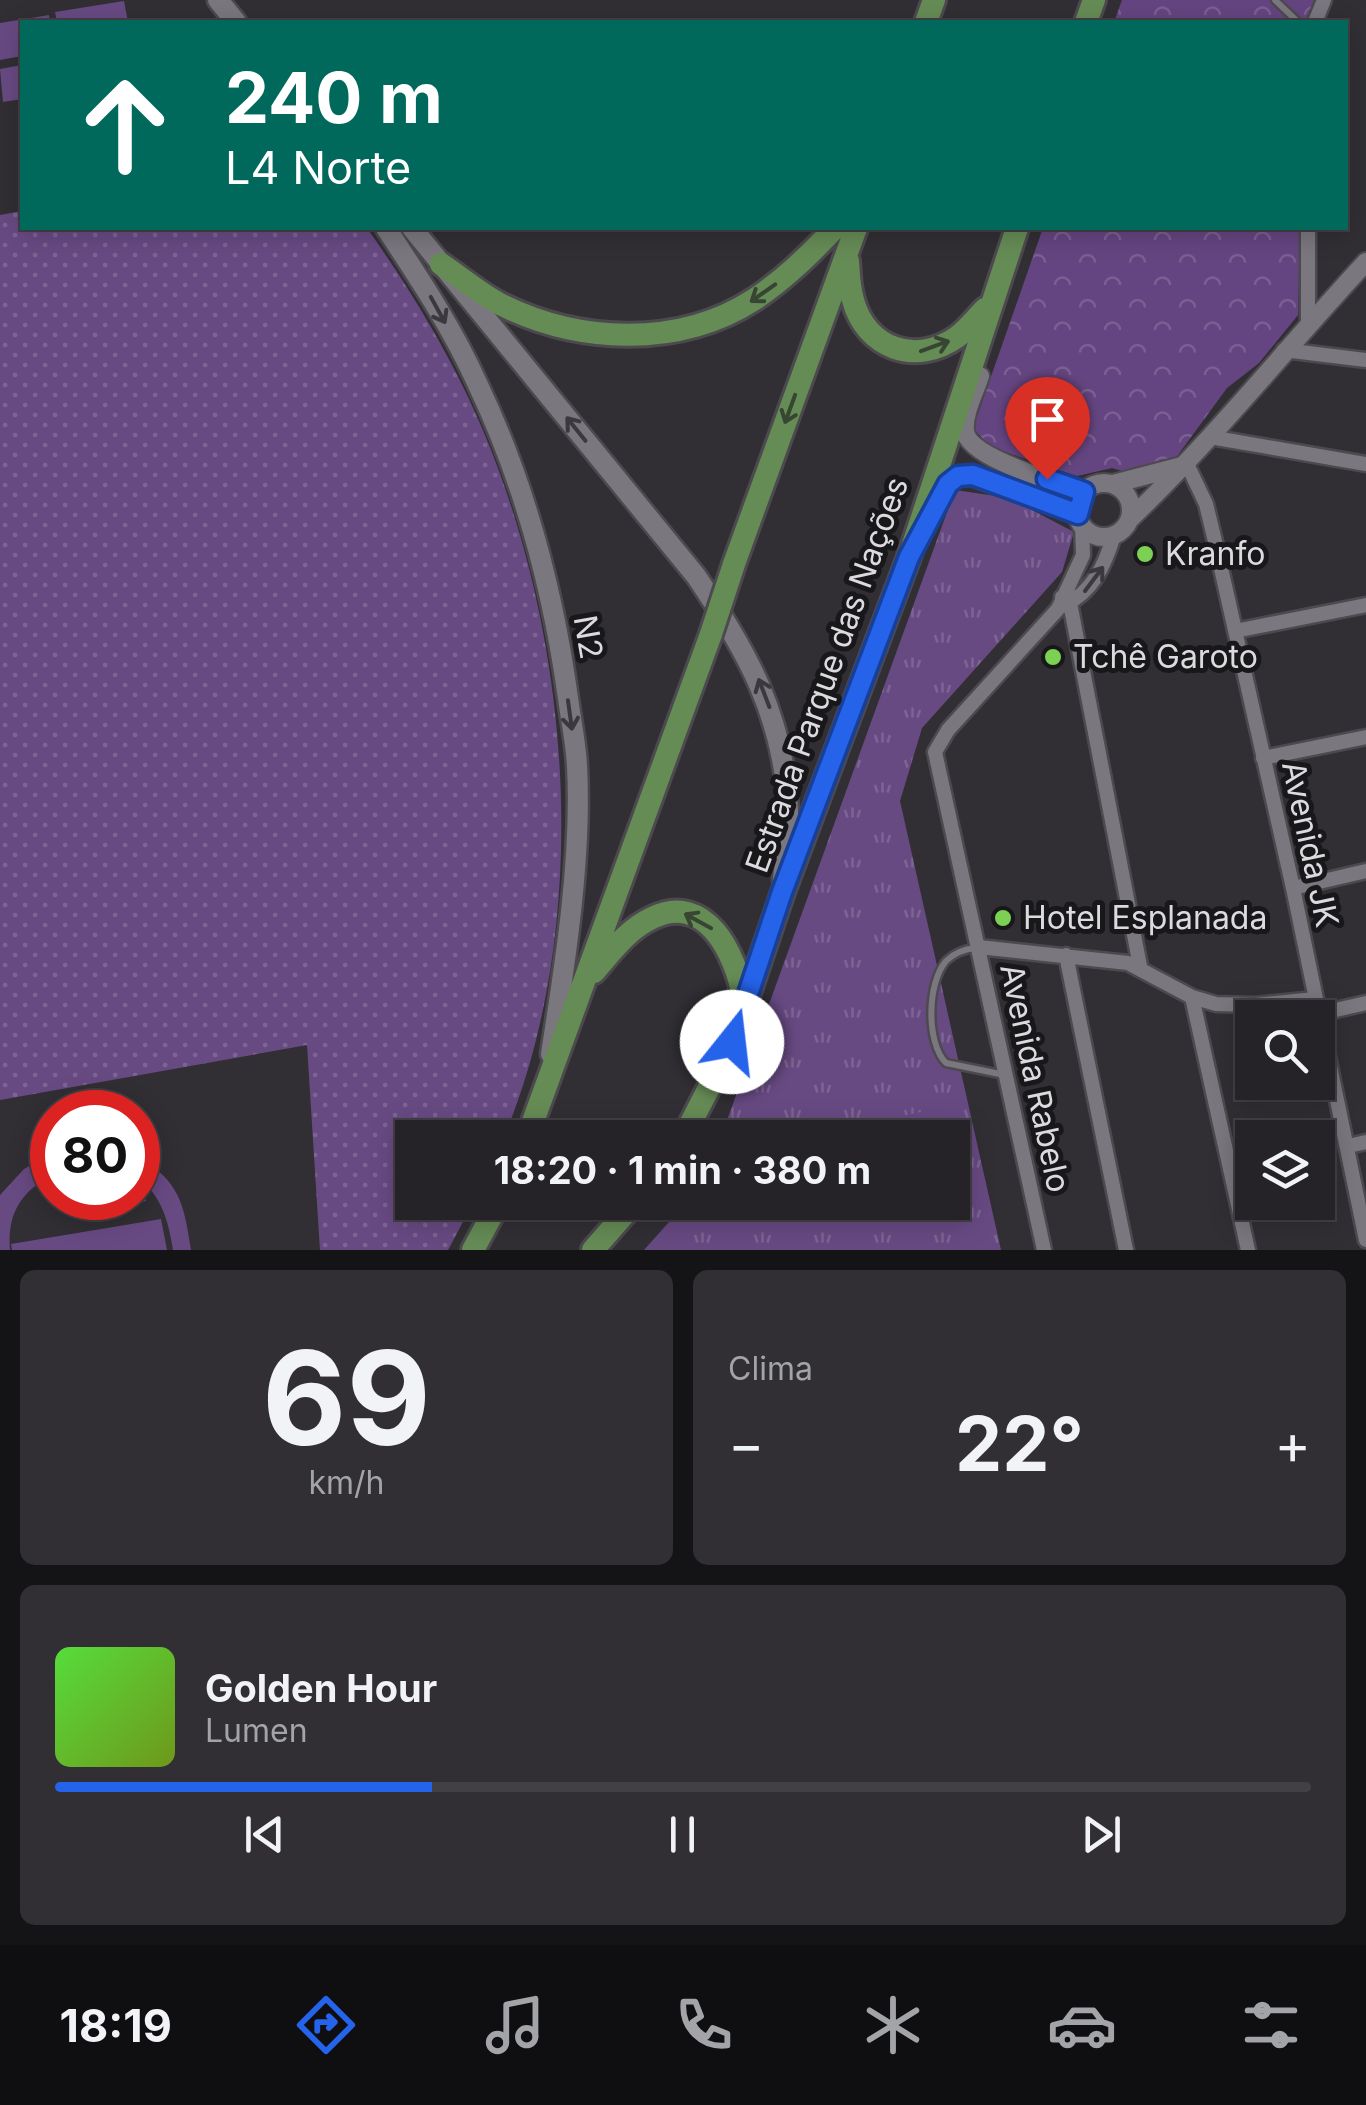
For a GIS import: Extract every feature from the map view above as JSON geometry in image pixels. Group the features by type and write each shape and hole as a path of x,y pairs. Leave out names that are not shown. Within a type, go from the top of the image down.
{"highway":[{"path":"441,264 494,301 535,320 569,329 639,336 688,327 751,302 798,266 833,230"},
{"path":"534,1120 855,230"},
{"name":"Estrada Parque das Nações","path":"693,1120 732,1042 782,892 909,557 1016,230"},
{"path":"847,252 852,298 863,325 881,343 894,349 921,352 947,343 960,336 994,298"},
{"path":"584,985 639,925 664,913 684,913 706,922 724,941 738,968 744,1001"},
{"path":"473,1250 489,1220"},
{"path":"593,1250 619,1220"}],"main road":[{"path":"218,0 234,20"},
{"name":"N2","path":"387,230 434,301 478,385 512,469 545,568 562,660 577,766 574,854 565,966 545,1092"},
{"path":"414,230 696,576 732,630 760,682 781,748 788,812 782,892"}],"street":[{"path":"1308,230 1308,325"},
{"path":"1064,603 1084,592 1104,568 1114,536 1188,464 1284,350 1366,262"},
{"path":"994,298 991,335 966,422 967,438 984,454 1084,492"},
{"path":"1284,350 1366,360"},
{"path":"1210,437 1366,464"},
{"path":"1140,966 1064,603 1083,554 1080,520 1084,492 1094,485 1188,464"},
{"name":"Avenida JK","path":"1188,464 1206,504 1316,1000"},
{"path":"909,557 945,488 958,476 973,475 1080,520 1096,536 1114,536"},
{"path":"1112,484 1128,498 1130,519"},
{"name":"Avenida Rabelo","path":"1044,1250 935,752 948,730 1064,603"},
{"path":"1236,631 1366,605"},
{"path":"1263,758 1366,736"},
{"path":"1294,888 1366,871"},
{"path":"979,948 1140,966 1192,997 1235,1005"},
{"path":"1066,955 1126,1250"},
{"path":"1192,997 1248,1250"},
{"path":"1335,1005 1366,1004"},
{"name":"Avenida JK","path":"1335,1087 1366,1240"},
{"path":"1348,1146 1366,1142"}],"lane":[{"path":"1276,0 1296,20"},
{"path":"979,948 966,949 944,964 934,989 934,1044 946,1063 1006,1075"}],"green space":[{"path":"1122,0 1319,0 1312,20 1115,20"},
{"path":"124,1 128,20 57,20 55,12"},
{"path":"49,15 50,20 20,20 20,56 0,60 0,23"},
{"path":"20,65 20,99 3,102 0,69"},
{"path":"20,211 20,230 368,230 446,353 468,397 503,482 530,573 549,668 560,765 561,862 552,958 533,1050 510,1120 395,1120 395,1220 464,1220 448,1250 320,1250 307,1045 56,1090 30,1090 30,1095 0,1100 0,215"},
{"path":"1042,230 1300,230 1298,315 1259,363 1227,388 1175,459 1144,471 1129,473 1112,468 1077,476 990,447 973,428"},
{"path":"955,490 1009,498 1074,532 1062,572 922,728 900,801 1001,1250 644,1250 671,1220 970,1220 970,1120 727,1120"},
{"path":"955,1104 959,1120 886,1120"},
{"path":"30,1166 30,1191 13,1216 10,1250 0,1250 0,1195"},
{"path":"160,1173 178,1196 191,1250 173,1250 163,1210"},
{"path":"160,1219 167,1250 12,1250 11,1244"}],"place":[{"name":"Kranfo","path":"1145,554"},
{"name":"Tchê Garoto","path":"1053,657"},
{"name":"Hotel Esplanada","path":"1003,918"}],"route":[{"path":"732,1042 782,892 909,557 945,488 958,476 973,475 1078,514 1078,502 1084,492 1047,479"}]}
